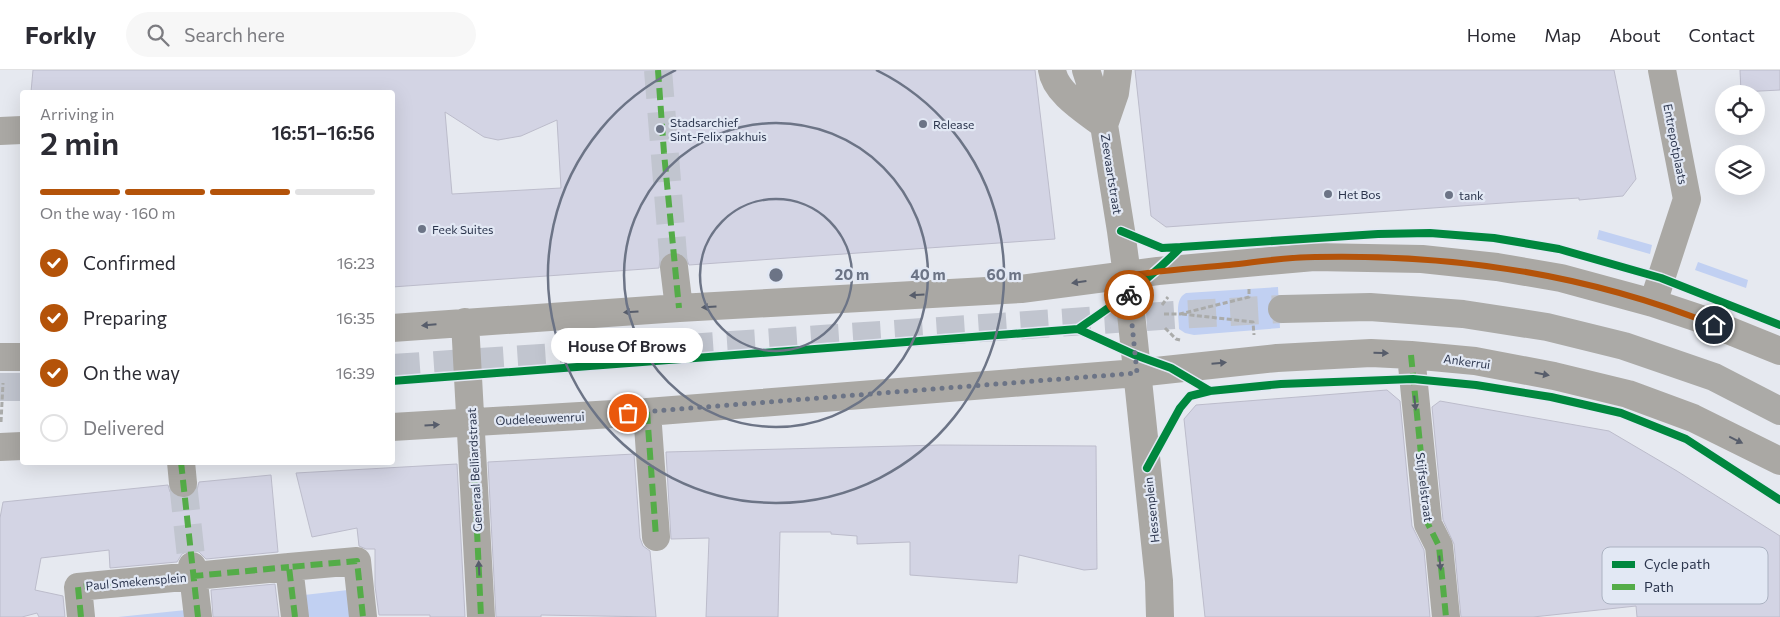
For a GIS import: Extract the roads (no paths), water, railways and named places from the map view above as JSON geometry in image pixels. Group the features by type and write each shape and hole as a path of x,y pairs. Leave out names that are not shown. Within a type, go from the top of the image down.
{"main road":[{"path":"1282,309 1370,307 1463,314 1547,328 1624,346 1714,376 1780,411"}],"street":[{"name":"Zeevaartstraat","path":"1052,70 1061,91 1104,125"},
{"path":"1086,70 1104,125"},
{"name":"Zeevaartstraat","path":"1118,70 1115,93 1104,125 1127,276 1137,373"},
{"name":"Entrepotplaats","path":"1654,303 1687,199 1662,70"},
{"path":"0,131 20,130"},
{"path":"395,328 679,308 1021,289 1158,271 1314,257 1422,259 1497,267 1560,278 1654,303 1698,318 1780,351"},
{"path":"674,267 679,308"},
{"name":"Generaal Belliardstraat","path":"465,322 472,422 481,617"},
{"name":"Ankerrui","path":"1137,373 1277,358 1371,353 1411,354 1484,362 1554,376 1628,394 1693,418 1780,461"},
{"name":"Stijfselstraat","path":"1411,354 1428,524 1439,546 1446,617"},
{"name":"Oudeleeuwenrui","path":"395,427 647,412 1137,373"},
{"name":"Hessenplein","path":"1137,373 1159,581 1160,617"},
{"path":"647,412 656,537"},
{"path":"0,447 20,446"},
{"name":"Paul Smekensplein","path":"81,617 78,587 192,571 290,567 357,561 363,617"},
{"path":"290,567 295,617"},
{"name":"Paul Smekensplein","path":"192,571 198,617"}],"tunnel":[{"path":"658,70 674,267"},
{"path":"395,368 1282,309"},
{"path":"0,387 20,387"},
{"path":"183,483 192,566"}],"place":[{"name":"Release","path":"923,124"},
{"name":"Stadsarchief Sint-Felix pakhuis","path":"660,129"},
{"name":"Het Bos","path":"1328,194"},
{"name":"tank","path":"1449,195"},
{"name":"Feek Suites","path":"422,229"},
{"name":"House Of Brows","path":"628,413"}]}
